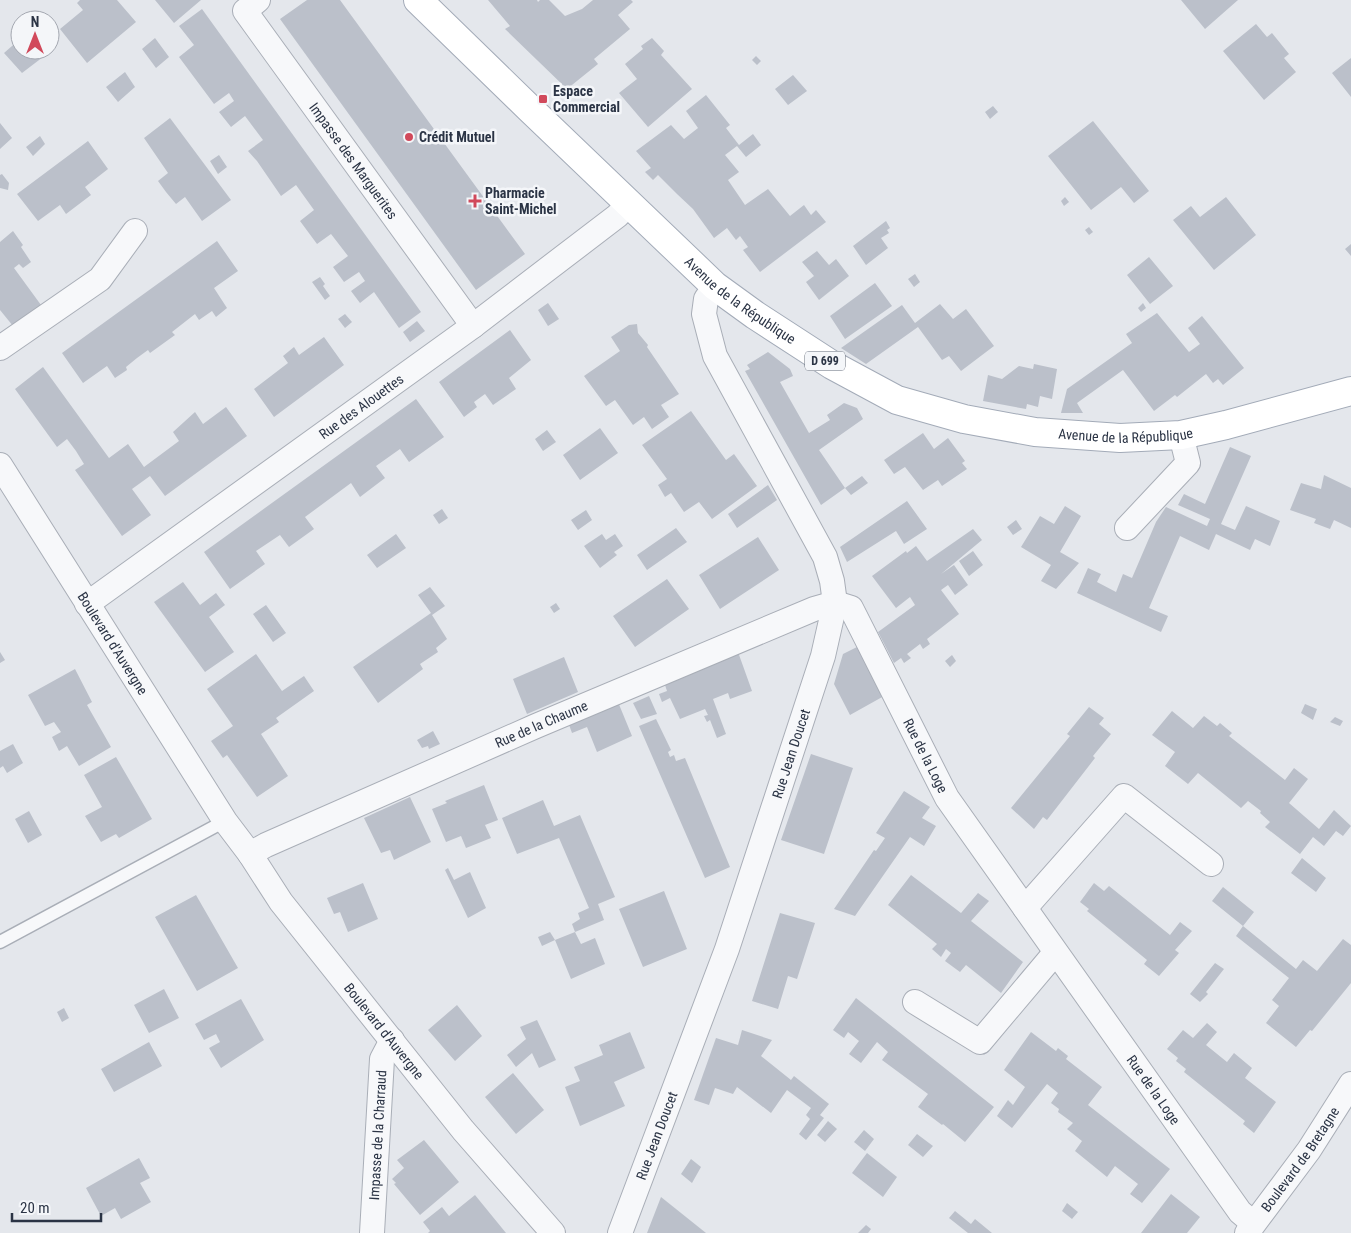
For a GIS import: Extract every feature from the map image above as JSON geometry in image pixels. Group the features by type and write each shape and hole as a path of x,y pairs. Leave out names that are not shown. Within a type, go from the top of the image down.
{"main road":[{"name":"Avenue de la République","path":"418,0 715,286 755,315 832,365 897,400 964,419 1035,432 1120,438 1181,435 1226,425 1351,391"}],"street":[{"name":"Impasse des Marguerites","path":"258,0 245,11 473,326"},
{"name":"Rue des Alouettes","path":"87,604 473,326 616,216 630,203"},
{"path":"0,348 100,280 134,231"},
{"name":"Rue Jean Doucet","path":"620,1233 727,949 823,656 835,603 832,581 825,557 715,356 704,314 706,299 715,286"},
{"path":"1127,528 1188,462 1181,435"},
{"name":"Boulevard d'Auvergne","path":"0,465 225,821 250,854 281,902 463,1130 552,1233"},
{"name":"Rue de la Chaume","path":"250,854 266,845 536,726 814,609 835,603"},
{"name":"Rue de la Loge","path":"835,603 851,608 947,798 1250,1228"},
{"path":"1025,908 1124,796 1211,864"},
{"path":"915,1002 980,1042 1055,953"},
{"name":"Impasse de la Charraud","path":"372,1233 382,1059 392,1040"},
{"name":"Boulevard de Bretagne","path":"1250,1228 1309,1150 1351,1084"}],"lane":[{"path":"0,942 225,821"}],"building":[{"path":"80,0 117,0 136,22 87,63 60,29 83,10 77,3"},
{"path":"155,0 201,0 174,23"},
{"path":"307,0 340,0 525,254 476,290 280,19"},
{"path":"488,0 537,0 538,2 540,0 549,0 565,16 582,9 593,0 631,0 633,2 618,15 630,29 594,59 598,64 567,89 505,29 510,26"},
{"path":"1181,0 1238,0 1205,29"},
{"path":"202,9 421,312 399,328 374,292 360,303 351,291 365,281 359,272 344,282 333,267 348,256 331,234 317,244 300,221 314,210 296,185 281,196 248,151 263,140 245,116 231,127 219,112 234,101 229,93 214,104 179,57 194,45 179,26"},
{"path":"1256,24 1267,37 1272,33 1289,54 1284,58 1296,72 1264,100 1223,51"},
{"path":"155,38 169,57 156,68 142,49"},
{"path":"652,38 664,51 661,55 692,89 648,127 619,93 637,79 625,64 643,49 641,46"},
{"path":"10,48 10,60 4,53"},
{"path":"756,56 761,61 757,65 752,60"},
{"path":"1351,58 1351,97 1332,73"},
{"path":"10,60 39,60 22,73"},
{"path":"125,72 135,87 118,102 106,87"},
{"path":"793,75 807,91 788,105 775,89"},
{"path":"706,95 730,125 726,128 739,145 753,134 761,145 746,157 737,146 725,155 739,172 728,180 745,205 768,189 790,216 804,205 811,215 816,210 826,222 760,272 743,250 748,247 740,236 736,240 727,228 714,238 693,209 658,175 653,180 645,172 651,168 636,151 671,125 684,139 698,128 686,111"},
{"path":"993,106 998,112 990,119 985,112"},
{"path":"170,118 231,200 202,221 185,197 176,204 158,181 168,173 144,138"},
{"path":"1093,121 1149,191 1134,203 1121,187 1091,210 1048,156"},
{"path":"0,123 12,138 0,149"},
{"path":"40,136 45,144 33,156 26,147"},
{"path":"88,141 108,169 85,187 91,195 66,214 60,205 38,221 17,194"},
{"path":"219,155 227,167 218,174 210,161"},
{"path":"2,174 9,183 8,190 0,188 0,175"},
{"path":"1065,197 1069,202 1064,206 1061,201"},
{"path":"1226,197 1256,235 1214,270 1173,220 1191,206 1200,217"},
{"path":"886,221 890,228 887,230 889,233 881,238 888,248 866,265 853,246"},
{"path":"1089,227 1093,232 1089,235 1085,230"},
{"path":"13,231 23,245 21,247 31,262 23,268 19,264 14,268 41,305 13,326 0,310 0,242"},
{"path":"217,241 238,271 214,288 227,308 216,317 212,311 199,320 195,314 172,332 175,335 150,353 148,350 126,367 127,370 115,378 107,366 83,383 62,353"},
{"path":"1351,244 1351,256 1345,249"},
{"path":"817,251 829,265 836,259 849,276 819,300 806,282 814,276 802,262"},
{"path":"1149,257 1173,286 1150,304 1127,275"},
{"path":"915,274 920,282 914,287 908,279"},
{"path":"320,277 325,284 323,286 330,296 325,300 312,282"},
{"path":"875,283 892,306 845,339 830,316"},
{"path":"548,303 559,319 548,326 538,310"},
{"path":"1143,303 1146,308 1141,312 1138,308"},
{"path":"940,304 953,319 966,309 994,346 961,371 949,356 942,360 918,327 866,364 841,348 902,305 915,323"},
{"path":"1157,313 1189,352 1200,344 1188,328 1202,316 1244,368 1223,385 1218,379 1213,383 1206,374 1177,397 1175,395 1154,411 1123,370 1077,403 1083,413 1061,413 1067,389 1132,343 1126,334"},
{"path":"345,314 352,322 345,328 338,319"},
{"path":"417,321 425,331 410,342 403,332"},
{"path":"637,324 638,333 648,345 647,347 679,394 661,405 669,417 652,429 644,417 633,425 615,400 606,406 584,376 620,351 611,337 629,325"},
{"path":"510,330 531,360 509,378 516,389 493,405 485,394 474,402 477,407 464,417 439,382"},
{"path":"324,337 344,365 274,417 254,389 288,363 283,356 294,347 299,355"},
{"path":"768,352 790,369 793,376 780,382 809,433 830,420 827,415 844,403 857,408 863,419 819,450 845,488 821,505 745,371 750,369 747,365"},
{"path":"1034,364 1057,369 1052,399 1040,396 1038,407 1027,404 1026,409 983,401 988,375 1002,379 1019,366 1033,369"},
{"path":"43,367 109,458 128,444 144,467 179,441 173,432 195,412 203,424 226,407 247,436 165,496 150,476 132,489 151,515 122,536 75,470 84,464 76,451 67,439 57,447 15,389"},
{"path":"416,399 444,437 409,462 400,449 376,466 385,478 360,497 351,483 305,517 314,529 289,547 280,535 256,551 265,564 230,589 204,552"},
{"path":"691,411 726,460 734,454 757,486 712,519 699,502 684,512 671,493 665,497 658,485 667,479 642,445"},
{"path":"600,428 618,453 580,480 563,455"},
{"path":"547,430 556,442 543,451 535,439"},
{"path":"923,433 934,449 948,438 965,461 962,463 967,469 942,486 938,480 923,490 905,467 894,474 884,460"},
{"path":"1230,447 1251,456 1221,524 1235,530 1246,506 1280,521 1270,546 1255,539 1250,550 1216,534 1209,550 1180,536 1149,608 1168,616 1161,632 1077,593 1088,568 1101,574 1097,582 1116,592 1123,574 1132,578 1156,522 1166,507 1207,526 1210,519 1178,505 1184,494 1205,504"},
{"path":"1324,475 1351,488 1351,528 1334,520 1330,529 1314,523 1316,519 1290,510 1301,483 1321,489"},
{"path":"862,476 868,483 851,495 845,488"},
{"path":"768,485 777,500 737,528 728,514"},
{"path":"907,501 927,529 904,544 896,531 847,562 840,547"},
{"path":"1065,506 1081,516 1060,552 1079,563 1056,589 1041,581 1051,565 1021,547 1040,516 1054,524"},
{"path":"442,509 448,518 439,524 433,515"},
{"path":"586,510 592,520 578,530 571,520"},
{"path":"1016,520 1022,529 1013,535 1007,527"},
{"path":"676,528 687,542 647,570 637,555"},
{"path":"973,529 982,540 941,574 954,565 968,585 955,595 948,585 941,590 959,614 927,639 930,644 923,649 920,644 907,654 911,658 904,663 901,658 894,663 878,632 915,605 910,597 896,608 872,576 906,551 907,553 916,546 927,561"},
{"path":"396,534 406,548 377,568 367,555"},
{"path":"602,534 606,540 615,534 623,546 614,552 617,555 600,568 584,546"},
{"path":"758,537 779,570 720,609 699,575"},
{"path":"973,551 983,565 969,576 959,561"},
{"path":"667,579 689,609 635,647 613,616"},
{"path":"183,582 200,605 216,593 225,605 209,617 234,652 205,672 154,602"},
{"path":"430,587 445,606 432,615 447,639 436,648 438,652 420,664 423,669 378,703 353,667 431,613 418,595"},
{"path":"556,603 560,609 554,613 550,607"},
{"path":"266,605 286,633 273,642 253,614"},
{"path":"861,645 884,696 850,715 834,684 843,654"},
{"path":"0,652 5,660 0,663"},
{"path":"738,652 752,691 730,699 728,693 713,699 726,734 717,738 710,720 707,722 704,716 708,715 705,709 680,719 670,698 662,702 659,694 667,691 664,682"},
{"path":"256,654 282,691 304,676 314,691 276,718 279,722 261,734 288,776 257,797 227,755 223,758 211,741 233,726 207,689"},
{"path":"952,655 956,661 950,667 945,661"},
{"path":"564,657 578,692 527,714 513,679"},
{"path":"75,669 92,702 87,705 111,747 79,766 67,746 59,751 52,737 61,732 54,722 45,726 28,695"},
{"path":"649,696 657,714 641,719 633,703"},
{"path":"618,702 632,736 597,752 587,727 572,733 568,722"},
{"path":"1305,704 1317,709 1313,720 1301,713"},
{"path":"1089,707 1104,718 1099,724 1111,734 1047,820 1043,817 1034,829 1011,808 1070,736 1067,734"},
{"path":"1172,711 1193,728 1204,716 1217,726 1220,723 1232,733 1229,736 1285,780 1294,768 1308,779 1289,803 1319,829 1334,810 1351,826 1343,836 1336,831 1324,846 1313,837 1300,854 1265,827 1270,822 1260,813 1261,811 1248,801 1241,808 1198,773 1188,784 1165,766 1175,752 1152,735"},
{"path":"1335,717 1343,721 1340,726 1330,722"},
{"path":"656,719 671,750 668,752 670,757 674,755 676,761 685,758 730,867 705,878 639,726"},
{"path":"433,731 440,744 429,749 428,746 422,748 417,740"},
{"path":"13,744 23,763 7,773 3,766 0,768 0,751"},
{"path":"811,754 853,768 824,854 781,840"},
{"path":"116,757 152,819 119,838 116,834 101,842 85,816 102,807 84,775"},
{"path":"484,785 498,820 485,825 491,838 466,848 461,836 446,842 432,809 447,803 445,801"},
{"path":"904,791 930,807 922,818 936,826 924,846 910,837 855,916 834,909 874,850 876,851 885,838 876,833"},
{"path":"410,797 431,842 394,860 390,850 381,853 364,818"},
{"path":"543,800 554,826 580,815 615,897 598,904 604,920 575,932 572,924 580,919 578,913 589,908 559,838 517,854 502,818"},
{"path":"29,811 42,835 28,843 15,819"},
{"path":"1302,858 1326,878 1316,892 1291,873"},
{"path":"448,868 454,880 470,872 486,908 468,918 445,870"},
{"path":"911,875 961,913 978,893 989,901 971,921 1023,962 1001,993 966,965 960,972 945,961 951,953 946,949 941,957 932,949 937,944 888,905"},
{"path":"363,883 378,919 348,932 340,912 334,914 327,898"},
{"path":"1094,883 1104,891 1109,886 1170,935 1180,922 1192,931 1175,950 1179,953 1159,976 1144,964 1147,960 1087,911 1089,909 1080,902"},
{"path":"1223,887 1254,912 1243,926 1212,901"},
{"path":"664,891 687,949 643,967 619,909"},
{"path":"196,895 238,968 197,991 155,917"},
{"path":"780,913 815,923 797,979 788,976 778,1009 752,1001"},
{"path":"1243,926 1296,969 1303,960 1317,971 1343,939 1351,945 1351,983 1312,1031 1310,1030 1296,1047 1266,1023 1279,1006 1272,1000 1289,978 1236,936"},
{"path":"550,932 555,940 542,946 538,937"},
{"path":"575,932 581,944 595,938 605,964 571,979 555,940"},
{"path":"1215,963 1224,969 1206,992 1208,994 1200,1002 1190,994"},
{"path":"164,989 179,1018 149,1033 134,1005"},
{"path":"856,998 994,1107 965,1142 918,1107 928,1094 882,1060 888,1052 877,1042 861,1063 849,1054 859,1041 848,1032 844,1038 833,1030"},
{"path":"241,999 264,1040 221,1068 209,1048 220,1042 216,1034 204,1040 195,1024"},
{"path":"457,1005 482,1036 455,1061 428,1030"},
{"path":"64,1008 69,1018 62,1022 57,1012"},
{"path":"537,1020 556,1060 539,1068 532,1053 516,1067 507,1055 526,1039 520,1027"},
{"path":"1207,1023 1217,1032 1206,1045 1227,1062 1234,1053 1252,1068 1245,1078 1276,1102 1254,1133 1243,1124 1245,1121 1184,1072 1186,1069 1176,1061 1178,1058 1167,1049 1183,1030 1193,1038"},
{"path":"742,1030 772,1040 761,1056 791,1080 794,1076 829,1104 820,1115 824,1118 806,1140 799,1134 810,1119 806,1115 811,1108 787,1090 771,1113 737,1087 733,1094 715,1088 709,1105 694,1100 716,1038 738,1045"},
{"path":"630,1032 645,1068 614,1082 625,1106 580,1126 565,1087 580,1081 574,1067 603,1055 599,1045"},
{"path":"1031,1032 1056,1051 1058,1048 1068,1056 1066,1059 1102,1087 1088,1105 1170,1169 1142,1203 1130,1194 1138,1184 1115,1166 1107,1177 1075,1151 1082,1141 1067,1129 1073,1123 1058,1112 1059,1109 1051,1103 1058,1093 1047,1084 1012,1128 997,1116 1008,1100 1013,1105 1025,1087 1004,1070"},
{"path":"149,1042 162,1066 114,1092 101,1069"},
{"path":"513,1073 544,1110 516,1134 485,1097"},
{"path":"828,1121 837,1129 825,1142 817,1135"},
{"path":"864,1130 874,1139 865,1151 854,1142"},
{"path":"917,1134 933,1146 923,1157 908,1145"},
{"path":"424,1140 459,1182 420,1215 392,1179 404,1168 397,1160"},
{"path":"867,1153 897,1177 883,1197 852,1173"},
{"path":"139,1158 150,1178 140,1183 151,1202 121,1219 115,1208 101,1216 86,1188"},
{"path":"691,1159 701,1167 692,1183 681,1174"},
{"path":"1171,1194 1200,1217 1187,1233 1141,1233"},
{"path":"475,1195 506,1233 428,1233 430,1231 423,1222 442,1207 449,1216"},
{"path":"661,1197 706,1233 647,1233"},
{"path":"1067,1203 1078,1212 1072,1219 1062,1211"},
{"path":"955,1211 971,1224 975,1219 992,1233 968,1233 949,1218"},
{"path":"866,1225 871,1229 868,1233 858,1233"}],"place":[{"name":"Espace Commercial","path":"543,99"},
{"name":"Crédit Mutuel","path":"409,137"},
{"name":"Pharmacie Saint-Michel","path":"475,201"}]}
